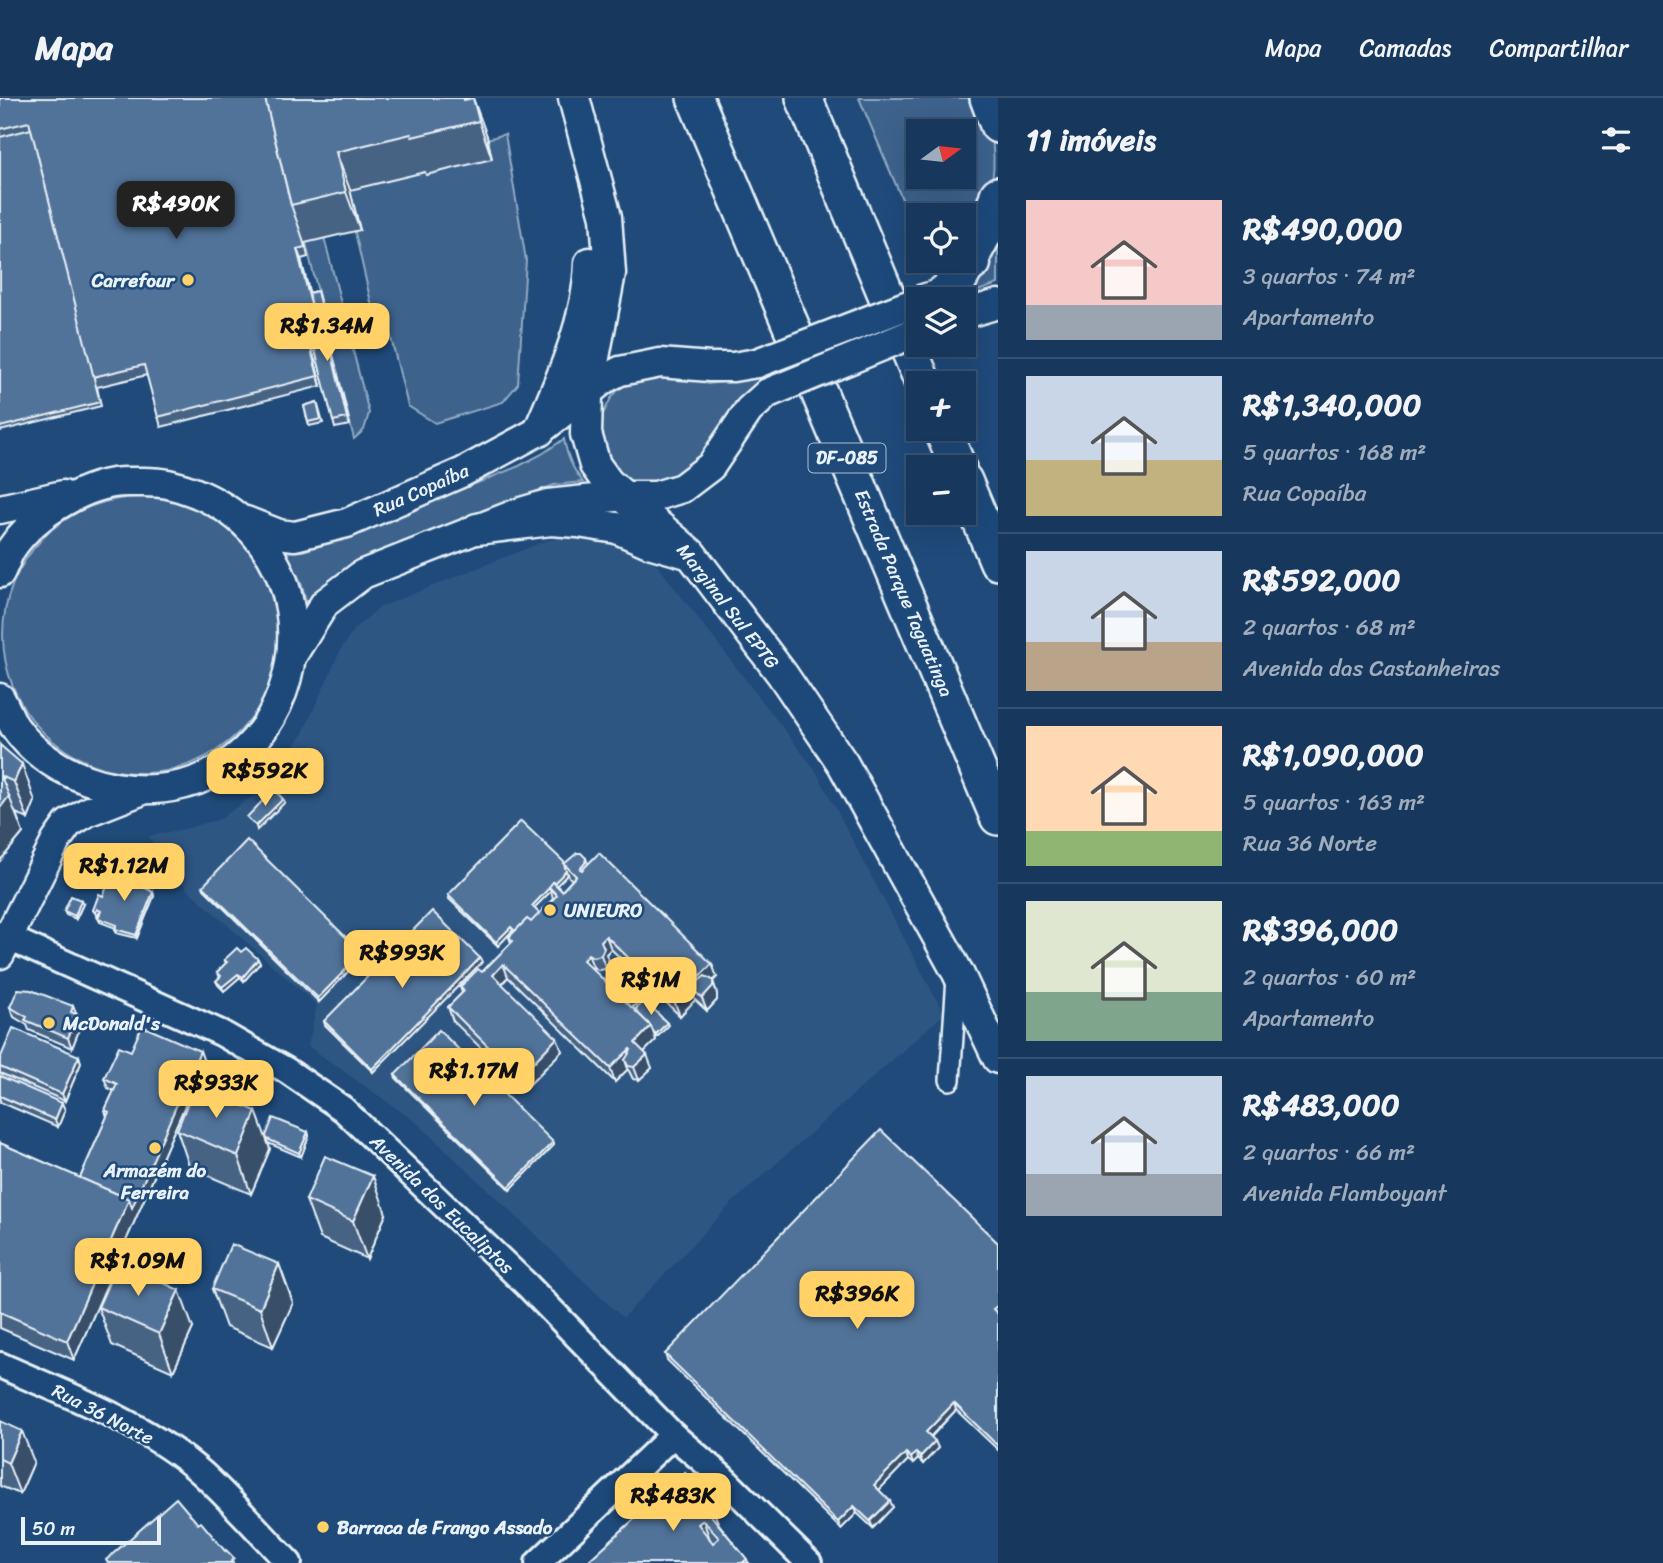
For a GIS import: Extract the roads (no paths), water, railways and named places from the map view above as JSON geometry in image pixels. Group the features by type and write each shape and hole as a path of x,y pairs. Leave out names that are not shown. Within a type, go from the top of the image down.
{"highway":[{"name":"Estrada Parque Taguatinga","path":"695,98 998,817"},
{"path":"804,98 918,371"},
{"path":"988,98 998,125"},
{"path":"939,287 990,222 998,195"},
{"path":"976,510 998,562"}],"main road":[{"name":"Marginal Sul EPTG","path":"574,98 606,217 610,273 587,394 586,434 595,465 608,483 691,554 782,674 843,764 958,973 998,1058"},
{"path":"539,431 575,342 590,279 591,161"},
{"path":"943,287 975,265 998,236"},
{"name":"Rua Copaíba","path":"240,519 279,534 295,536 347,523 463,472 539,431 603,380 620,371 660,363 710,368 757,363 906,304"},
{"path":"976,310 998,304"},
{"path":"293,654 325,603 363,574 548,504 624,496 656,496 682,488 711,466 749,410 768,393 906,336"},
{"path":"0,509 123,481 165,483 205,495 240,519 265,547 283,580 293,616 293,654 289,673 278,706 259,734 235,758 205,776 173,788 140,791 93,784 49,762 15,727 0,698"},
{"path":"0,573 12,548 43,514 83,491"},
{"path":"477,529 551,520 578,522 617,528 649,542 691,554"},
{"path":"3,942 68,824 87,812 140,791"}],"street":[{"name":"Avenida dos Eucaliptos","path":"3,942 220,1033 286,1070 343,1109 527,1285 673,1436 722,1477 809,1563"},
{"path":"950,1080 958,973"},
{"name":"Rua 36 Norte","path":"0,1364 130,1424 166,1447 202,1474 289,1563"},
{"path":"538,1563 673,1436"}],"place":[{"name":"Carrefour","path":"188,280"},
{"name":"UNIEURO","path":"550,910"},
{"name":"McDonald's","path":"49,1023"},
{"name":"Armazém do Ferreira","path":"155,1148"},
{"name":"Barraca de Frango Assado","path":"323,1527"}]}
